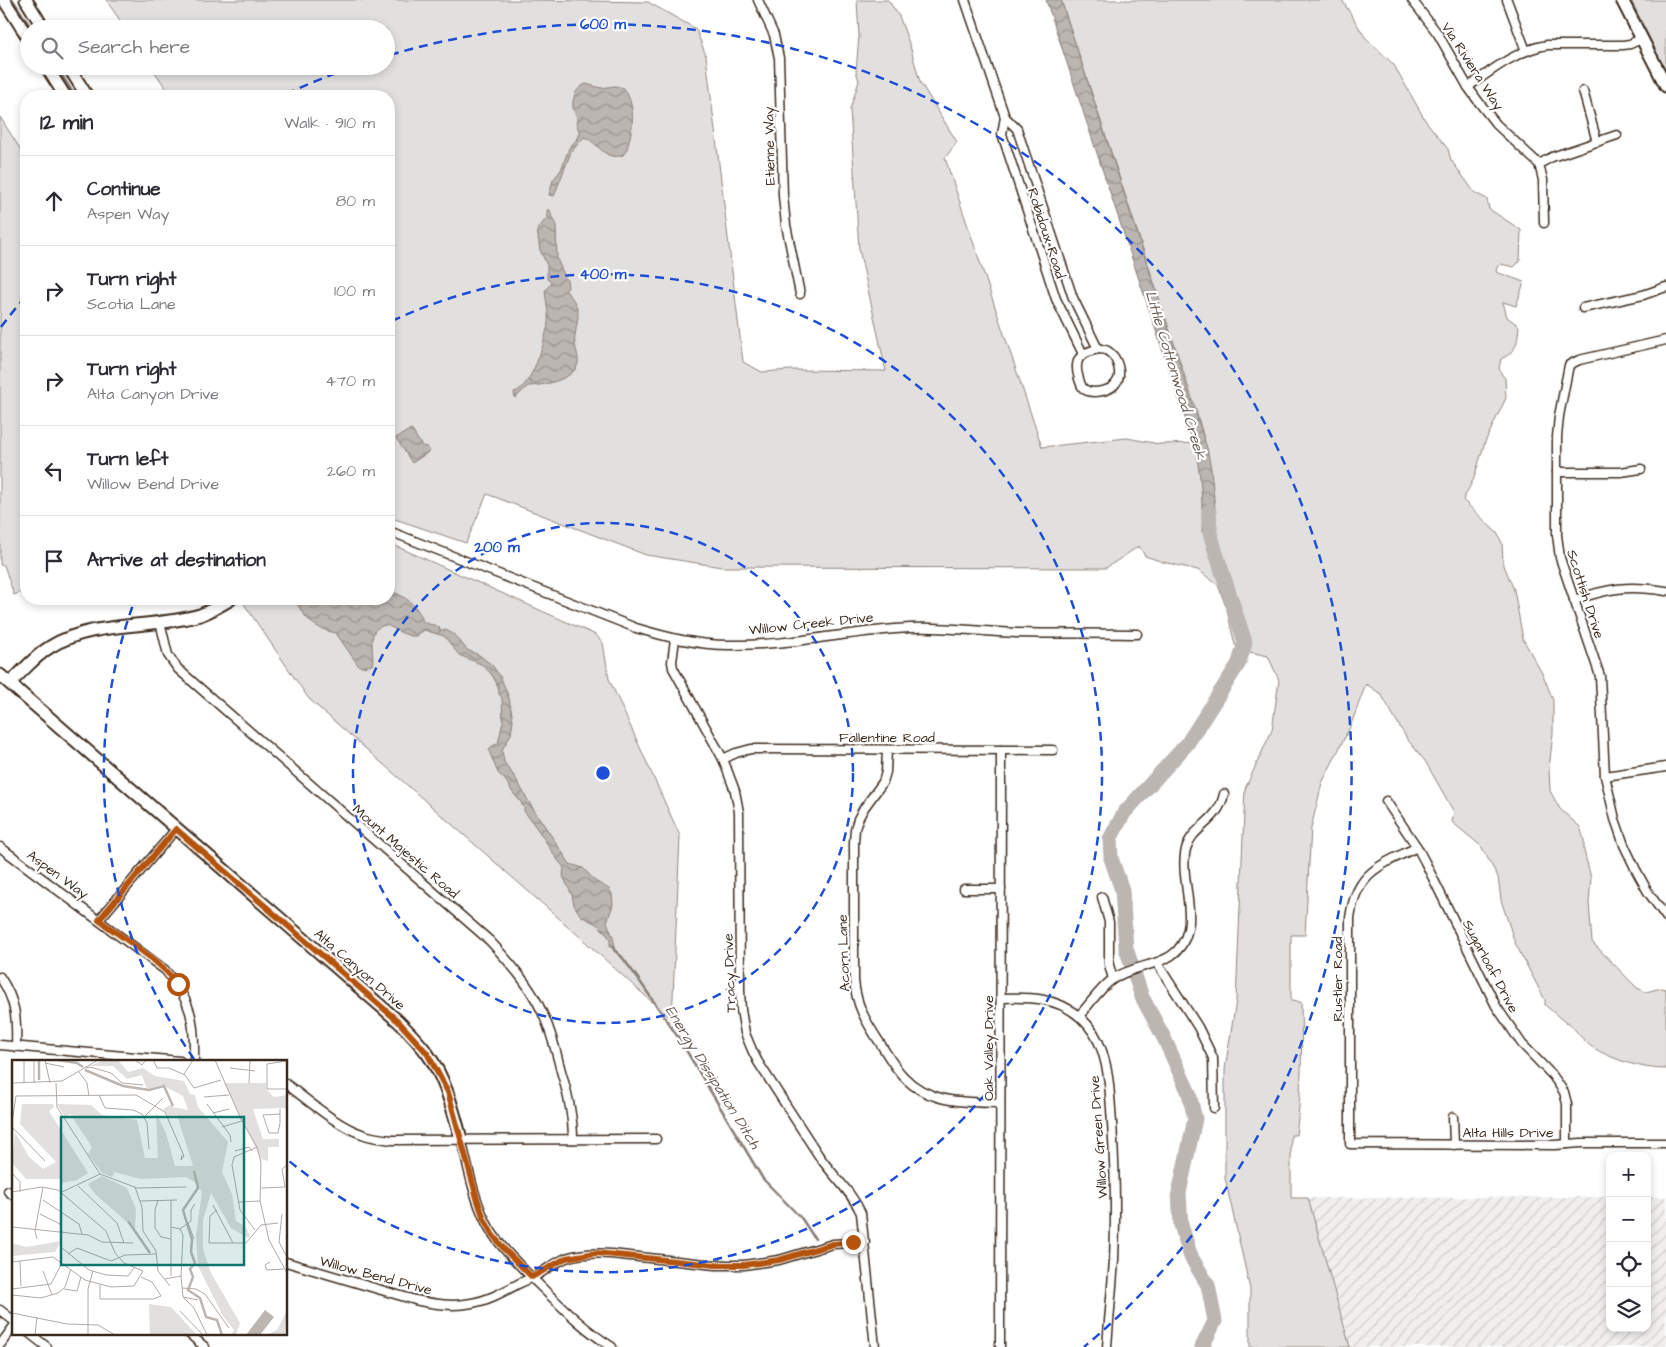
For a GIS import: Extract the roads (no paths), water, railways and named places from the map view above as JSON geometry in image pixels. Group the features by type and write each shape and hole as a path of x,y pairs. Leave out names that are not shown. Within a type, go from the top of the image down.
{"street":[{"path":"4,0 20,25"},
{"path":"26,0 38,20"},
{"name":"Etienne Way","path":"758,0 774,35 779,58 783,196 786,225 800,294"},
{"name":"Robidoux Road","path":"965,0 1005,117 1018,129 1073,298 1098,349 1106,350 1115,358 1119,372 1116,383 1112,387 1097,392 1084,389 1081,384 1076,370 1077,363 1083,354 1056,299 1002,134 1005,117"},
{"name":"Via Riviera Way","path":"1412,0 1438,34 1468,87 1496,124 1539,164"},
{"path":"1507,0 1526,51"},
{"path":"1622,0 1666,86"},
{"path":"1468,87 1499,64 1526,51 1546,45 1623,45 1641,39"},
{"path":"52,75 61,90"},
{"path":"74,75 83,90"},
{"path":"1583,90 1597,142"},
{"path":"1544,223 1544,180 1539,164 1552,157 1617,135"},
{"path":"1584,308 1643,295 1666,287"},
{"name":"Scottish Drive","path":"1666,340 1579,360 1569,365 1558,424 1557,472 1558,546 1563,572 1600,676 1605,776 1611,805 1624,845 1648,892 1666,917"},
{"path":"1083,354 1098,349"},
{"path":"1557,472 1621,472 1641,469"},
{"name":"Willow Creek Drive","path":"395,533 636,628 675,638 726,645 779,643 880,630 925,628 1017,633 1137,634"},
{"path":"1574,600 1617,588 1633,587 1666,591"},
{"path":"10,683 38,655 64,639 94,631 160,622 200,614 221,605"},
{"name":"Mount Majestic Road","path":"160,622 168,655 178,669 490,941 510,963 528,986 542,1012 553,1040 572,1113 573,1139"},
{"name":"Tracy Drive","path":"675,638 673,668 724,759 735,791 739,812 740,991 745,1033 758,1062 819,1156 856,1202 861,1213 875,1347"},
{"name":"Alta Canyon Drive","path":"0,675 413,1036 427,1053 448,1092 477,1198 492,1234 504,1249 576,1321 612,1347"},
{"name":"Fallentine Road","path":"724,759 736,752 751,749 1053,750"},
{"name":"Acorn Lane","path":"886,750 886,772 883,782 858,818 854,842 855,994 866,1022 894,1066 904,1078 915,1086 940,1098 954,1101 1000,1102"},
{"name":"Oak Valley Drive","path":"1000,1347 1001,750"},
{"path":"1605,776 1666,767"},
{"path":"1080,1016 1117,977 1144,966 1166,960 1173,955 1185,939 1189,918 1185,861 1186,847 1193,836 1217,813 1224,794"},
{"name":"Sugarloaf Drive","path":"1386,801 1417,847 1496,1006 1522,1044 1553,1076 1564,1092 1567,1104 1567,1144"},
{"path":"99,920 176,829"},
{"name":"Aspen Way","path":"0,847 166,970 178,984 187,1001 192,1017 194,1060"},
{"name":"Rustler Road","path":"1350,1144 1350,918 1352,901 1358,887 1368,875 1378,867 1417,847"},
{"path":"964,889 1001,889"},
{"path":"1102,897 1109,922 1109,965 1117,977"},
{"path":"1157,963 1198,1028 1213,1058 1214,1108"},
{"path":"0,977 8,989 16,1012 16,1047"},
{"name":"Willow Green Drive","path":"1001,998 1040,998 1066,1007 1080,1016 1093,1032 1103,1053 1110,1103 1115,1182 1114,1260 1107,1347"},
{"path":"0,1045 168,1060"},
{"path":"288,1085 348,1128 363,1134 393,1140 656,1139"},
{"path":"1453,1117 1454,1145"},
{"name":"Alta Hills Drive","path":"1350,1144 1666,1143"},
{"name":"Willow Bend Drive","path":"288,1263 434,1304 453,1305 488,1299 566,1258 596,1253 715,1265 744,1265 779,1260 833,1244 865,1242"},
{"path":"0,1310 12,1319"},
{"path":"0,1345 12,1329"},
{"path":"31,1334 47,1347"},
{"path":"189,1334 206,1347"}],"water":[{"path":"1046,0 1061,0 1207,448 1217,528 1202,532 1201,490 1195,448"},
{"path":"586,84 601,88 615,86 624,88 630,100 632,112 628,147 623,155 611,156 584,137 571,152 554,196 549,195 553,180 561,170 569,148 580,133 573,108 573,100 578,90"},
{"path":"547,210 550,210 556,224 557,259 567,279 568,288 565,290 577,307 578,317 575,346 578,363 576,369 564,378 541,385 528,386 515,398 514,392 520,389 526,382 537,362 548,323 545,291 551,283 547,279 547,265 540,250 537,230 547,218"},
{"path":"411,429 422,446 427,447 430,451 412,463 396,438"},
{"path":"395,593 413,605 423,622 439,627 440,631 446,630 455,635 467,650 479,655 492,665 501,678 509,698 513,720 511,734 502,750 504,762 570,864 583,868 595,881 609,889 612,894 613,905 607,922 615,947 610,947 610,939 598,925 581,916 574,905 572,895 563,876 564,868 524,811 521,802 498,773 489,751 491,747 498,743 503,722 502,698 492,675 483,665 459,655 444,636 424,630 417,636 411,636 387,625 380,627 373,636 372,665 362,667 358,665 336,633 316,626 307,618 298,605 395,605"}],"waterway":[{"name":"Energy Dissipation Ditch","path":"13,0 26,20"},
{"name":"Energy Dissipation Ditch","path":"62,75 71,90"},
{"name":"Little Cottonwood Creek","path":"1202,1347 1215,1321 1208,1285 1191,1257 1181,1225 1179,1193 1195,1119 1189,1093 1164,1038 1142,997 1126,948 1122,890 1111,858 1110,839 1124,813 1187,744 1239,663 1245,642 1210,533 1209,511"},
{"name":"Energy Dissipation Ditch","path":"613,946 614,950 622,957 639,980 680,1040 763,1179 802,1219 815,1239"}]}
